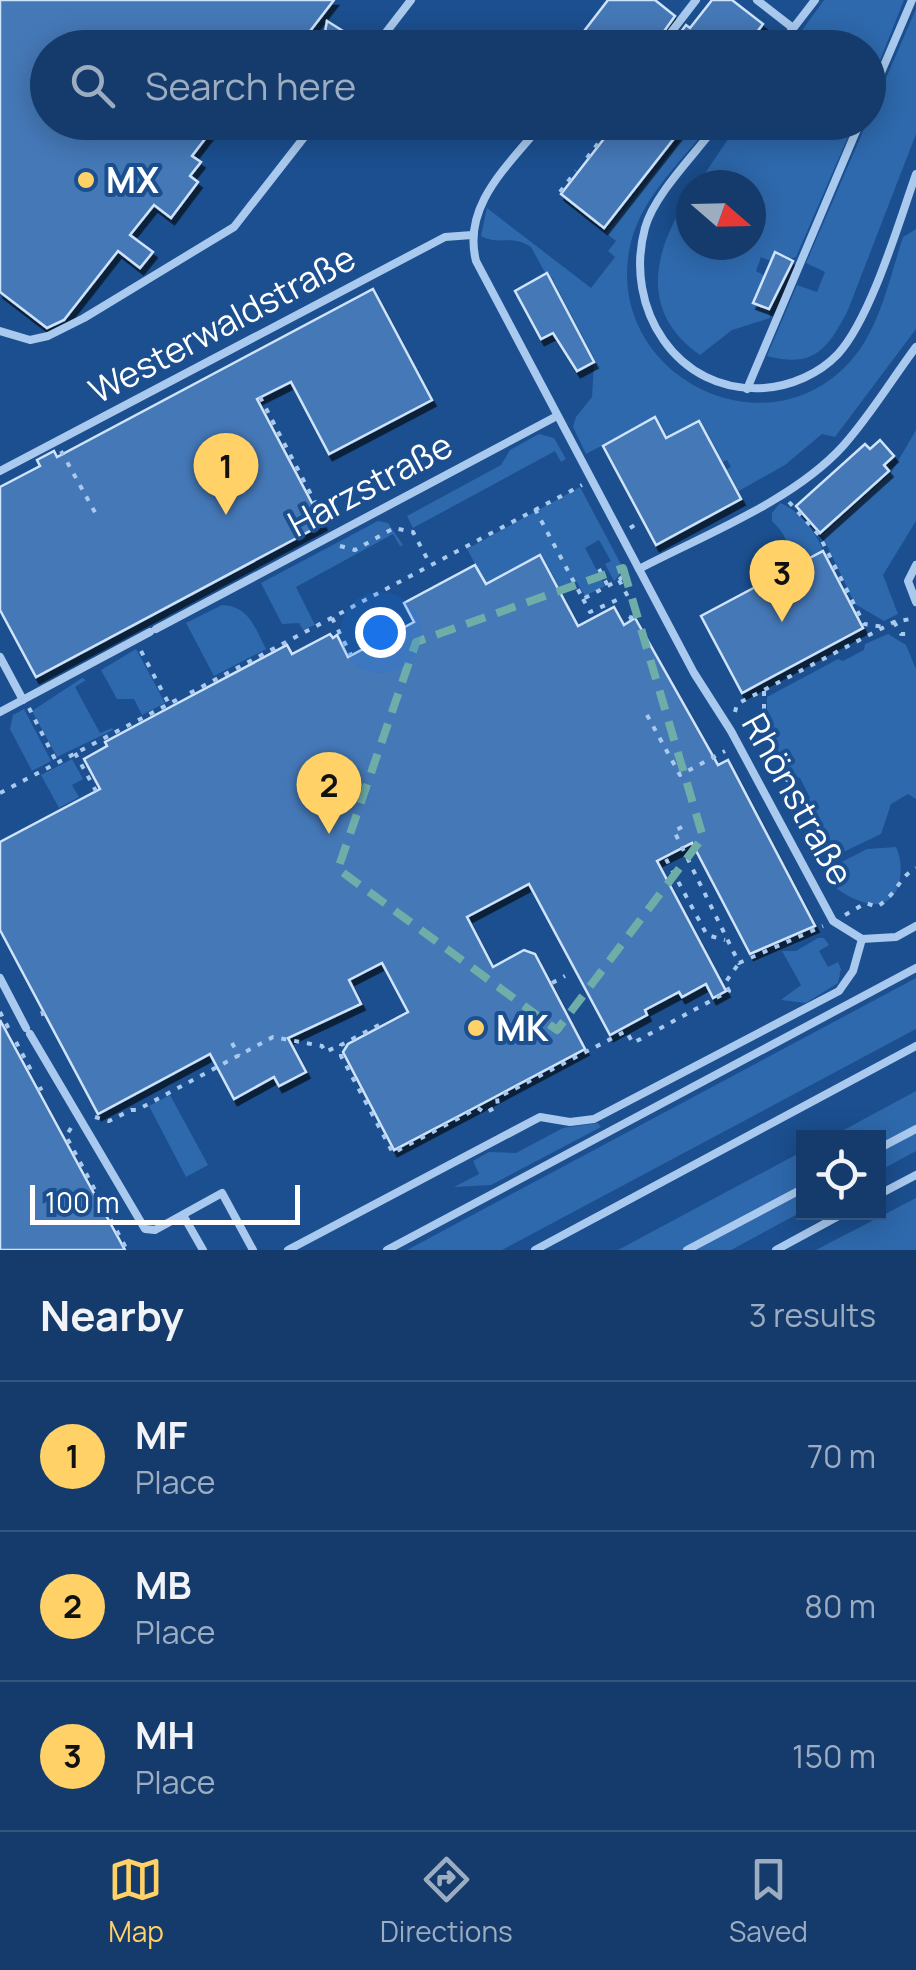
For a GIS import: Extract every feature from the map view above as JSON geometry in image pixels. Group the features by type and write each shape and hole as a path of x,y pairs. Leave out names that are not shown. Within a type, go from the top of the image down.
{"lane":[{"path":"388,30 411,0"},
{"path":"673,30 696,0"},
{"path":"757,0 793,28 812,0"},
{"path":"886,61 912,0"},
{"path":"0,332 30,340 48,336 234,227 302,140"},
{"path":"472,235 474,216 482,199 529,140"},
{"path":"706,140 646,224 640,260 643,297 656,332 674,356 703,377 747,389 779,387 810,376 836,358 854,334 916,174"},
{"path":"747,389 852,140"},
{"name":"Rhönstraße","path":"472,235 482,275 694,673 731,731 833,920 862,938"},
{"name":"Westerwaldstraße","path":"0,471 431,244 445,237 472,235"},
{"path":"639,569 780,496 808,477 844,445 916,347"},
{"name":"Harzstraße","path":"0,712 557,416"},
{"path":"916,565 908,581 916,602"},
{"path":"0,658 22,700"},
{"path":"288,1250 540,1117 570,1122 594,1119 839,992 853,971 862,938 896,937 916,926"},
{"path":"386,1250 916,968"},
{"path":"0,978 96,1141 138,1222 145,1229 155,1230 222,1193 249,1248"},
{"path":"534,1250 916,1046"},
{"path":"886,1145 916,1129"},
{"path":"886,1191 916,1175"},
{"path":"687,1250 796,1192"},
{"path":"183,1215 202,1250"},
{"path":"776,1250 831,1220"}],"path":[{"path":"560,192 576,171"},
{"path":"260,397 339,546 354,550 394,528 412,532 431,566"},
{"path":"61,451 97,516"},
{"path":"0,792 582,484 590,500"},
{"path":"780,496 819,535 864,624 885,627"},
{"path":"536,509 590,612 619,599"},
{"path":"583,599 619,580 628,571 624,564 632,556"},
{"path":"599,569 608,586"},
{"path":"619,580 633,606 631,618 623,622"},
{"path":"332,618 351,655"},
{"path":"647,714 680,775 725,751 737,704 894,622 916,618"},
{"path":"894,622 901,634 906,634"},
{"path":"136,640 169,704"},
{"path":"764,690 764,731 785,779 794,783 831,858 815,887"},
{"path":"725,751 764,768 780,761"},
{"path":"75,753 96,792"},
{"path":"682,827 674,831 739,963"},
{"path":"666,859 707,935 726,940"},
{"path":"341,1044 341,1056 393,1153 478,1108 485,1112 498,1106 498,1098 626,1031 633,1043 729,991 725,983 739,963 866,903 877,907 894,894 904,875 916,868"},
{"path":"700,882 708,878"},
{"path":"816,914 822,926"},
{"path":"552,983 566,976"},
{"path":"42,1011 44,1018"},
{"path":"0,1012 12,1035"},
{"path":"274,1037 322,1046 325,1052 378,1025"},
{"path":"89,1111 98,1121 109,1121 137,1110 281,1032"},
{"path":"16,1042 27,1066 32,1072 39,1071"},
{"path":"232,1043 238,1056"},
{"path":"48,1084 54,1093"},
{"path":"72,1126 66,1136 126,1248 123,1250"}],"highlighted area":[{"path":"623,568 703,837 557,1030 338,869 416,642"}],"shaded area":[{"path":"824,0 904,0 886,45 886,30 802,30"},
{"path":"916,9 916,134 848,310 833,336 817,353 796,360 767,356 797,285 817,292 825,272 806,263 859,140 886,140 886,78"},
{"path":"680,140 698,140 665,179 636,225 628,289 640,330 665,363 698,388 737,401 778,401 818,387 854,357 884,299 903,237 916,229 916,329 835,437 822,434 785,465 737,492 725,470 731,467 727,460 721,463 666,438 655,418 586,454 573,427 592,397 594,362 531,247 481,236 487,208 591,288 615,257 608,251 616,241 606,233"},
{"path":"727,140 847,140 796,257 790,259 775,253 771,261 766,259 766,170 707,170"},
{"path":"676,218 676,260 760,260 756,271 765,276 754,303 769,309 770,318 732,330 700,355 680,338 660,299 658,278"},
{"path":"916,430 916,521 883,575 898,614 884,621 855,604 822,535 891,473"},
{"path":"539,434 554,438 566,459 561,462 555,451 413,528 407,516 501,465 510,450"},
{"path":"580,487 624,570 614,581 605,564 611,561 599,540 585,548 605,586 585,596 576,581 559,590 540,555 486,584 467,549"},
{"path":"780,503 806,523 823,551 762,584 758,576 786,561 785,539 772,521 772,513"},
{"path":"378,521 388,523 403,545 393,534 296,587 315,625 303,630 299,623 282,624 261,583"},
{"path":"222,605 245,614 266,649 214,676 186,623"},
{"path":"888,634 906,645 916,669 916,799 908,794 891,804 881,834 835,856 806,803 810,798 800,778 788,776 767,733 767,697 838,659 843,661 864,650 865,644"},
{"path":"136,649 165,703 142,715 134,699 117,699 101,670"},
{"path":"82,678 86,680 75,687 100,733 113,730 57,757 32,711"},
{"path":"24,709 51,761 32,771 10,729 13,715"},
{"path":"72,759 83,779 72,785 79,797 59,808 41,775"},
{"path":"896,847 899,883 884,903 852,898 826,877 824,871 867,849"},
{"path":"824,938 829,945 819,951 828,967 838,962 838,983 806,1003 781,1000 801,985 782,951 796,951"},
{"path":"916,978 916,1029 502,1250 407,1250"},
{"path":"916,1091 916,1151 886,1167 886,1130 844,1130"},
{"path":"170,1095 208,1165 186,1177 149,1106"},
{"path":"598,1123 601,1127 491,1185 454,1187 479,1174 473,1161 489,1152 516,1153 563,1128"},
{"path":"796,1155 796,1215 731,1250 618,1250"},
{"path":"916,1198 916,1250 816,1250 874,1220 886,1220 886,1214"}],"building":[{"name":"MX","path":"0,0 334,0 311,30 30,30 30,140 204,140 192,156 201,162 190,176 198,182 171,218 154,205 130,235 153,252 140,268 118,251 64,320 47,328 0,292"},
{"path":"608,0 655,0 675,16 665,30 585,30"},
{"path":"712,0 732,0 763,24 758,30 682,30 686,25 690,28"},
{"path":"327,21 341,30 325,30"},
{"path":"603,140 673,140 604,228 561,194"},
{"path":"775,252 793,261 769,309 753,303"},
{"path":"547,273 594,362 577,371 553,333 541,339 515,291"},
{"path":"373,289 432,400 329,454 291,382 257,399 323,524 36,677 0,610 0,487 40,466 37,460 54,451 57,457"},
{"path":"655,417 666,438 699,421 741,499 656,545 603,446"},
{"path":"880,440 894,456 884,465 889,471 820,533 796,506 865,444 870,449"},
{"path":"823,551 863,628 742,693 701,616"},
{"path":"540,555 578,626 614,607 624,625 635,618 718,765 728,760 815,926 750,954 692,843 657,861 726,991 713,998 706,984 682,997 679,992 610,1035 529,884 467,917 493,967 524,950 535,954 585,1049 394,1150 343,1052 348,1044 408,1012 382,963 349,980 361,1004 288,1038 306,1072 279,1086 274,1077 234,1099 210,1054 98,1114 0,930 0,842 100,789 84,759 107,746 105,742 287,645 292,654 330,634 333,638 337,635 348,657 414,622 404,603 475,565 486,584"},
{"path":"0,1020 85,1177 125,1250 0,1250"}],"place":[{"name":"MX","path":"86,180"},
{"name":"MF","path":"226,515"},
{"name":"MH","path":"782,622"},
{"name":"MB","path":"329,834"},
{"name":"MK","path":"476,1028"}]}
